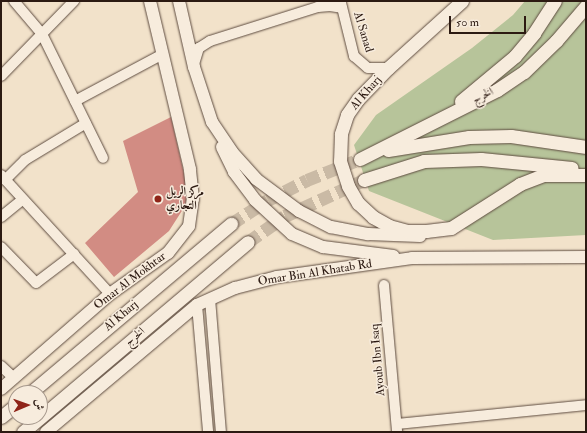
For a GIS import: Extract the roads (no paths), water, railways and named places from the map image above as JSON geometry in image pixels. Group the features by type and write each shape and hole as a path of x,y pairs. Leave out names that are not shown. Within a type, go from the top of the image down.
{"main road":[{"name":"Al Kharj","path":"462,1 388,68 358,99 343,124 339,153 346,182 365,210 389,226 417,232 451,228 520,184 544,175 586,175"},
{"path":"439,118 515,56 534,33 555,1"},
{"name":"الخرج","path":"586,6 524,72 496,90 360,159 386,150 422,142 469,136 511,136 586,147"},
{"path":"364,180 432,160 481,159 532,162 586,170"},
{"name":"Al Kharj","path":"40,385 231,224"},
{"name":"الخرج","path":"23,432 248,242"}],"street":[{"path":"14,1 42,34 103,158"},
{"path":"1,76 74,1"},
{"name":"Omar Al Mokhtar","path":"1,389 110,294 168,253 189,226 193,199 190,169 150,1"},
{"path":"180,1 194,67 225,156 244,187 266,212 292,234 322,247 412,258"},
{"path":"194,67 196,52 210,41 318,7 341,5"},
{"name":"Al Sanad","path":"341,5 354,56 358,61 373,70 388,68"},
{"path":"75,101 163,54"},
{"path":"212,122 232,152 256,179 284,202 315,220 349,231 386,236 425,236 451,228"},
{"path":"86,123 25,160 3,177 110,294"},
{"path":"1,217 23,199"},
{"path":"1,247 36,284 74,254"},
{"name":"Omar Bin Al Khatab Rd","path":"46,432 197,305 234,288 277,277 412,258 586,257"},
{"name":"Ayoub Ibn Isaq","path":"384,285 397,428"},
{"path":"210,299 221,432"},
{"path":"197,305 208,432"},
{"path":"1,366 14,378"},
{"path":"397,428 586,405"}],"tunnel":[{"path":"231,224 268,200 307,180 360,159"},
{"path":"248,242 285,216 364,180"}],"place":[{"name":"مركز الريل التجاري","path":"158,199"}]}
